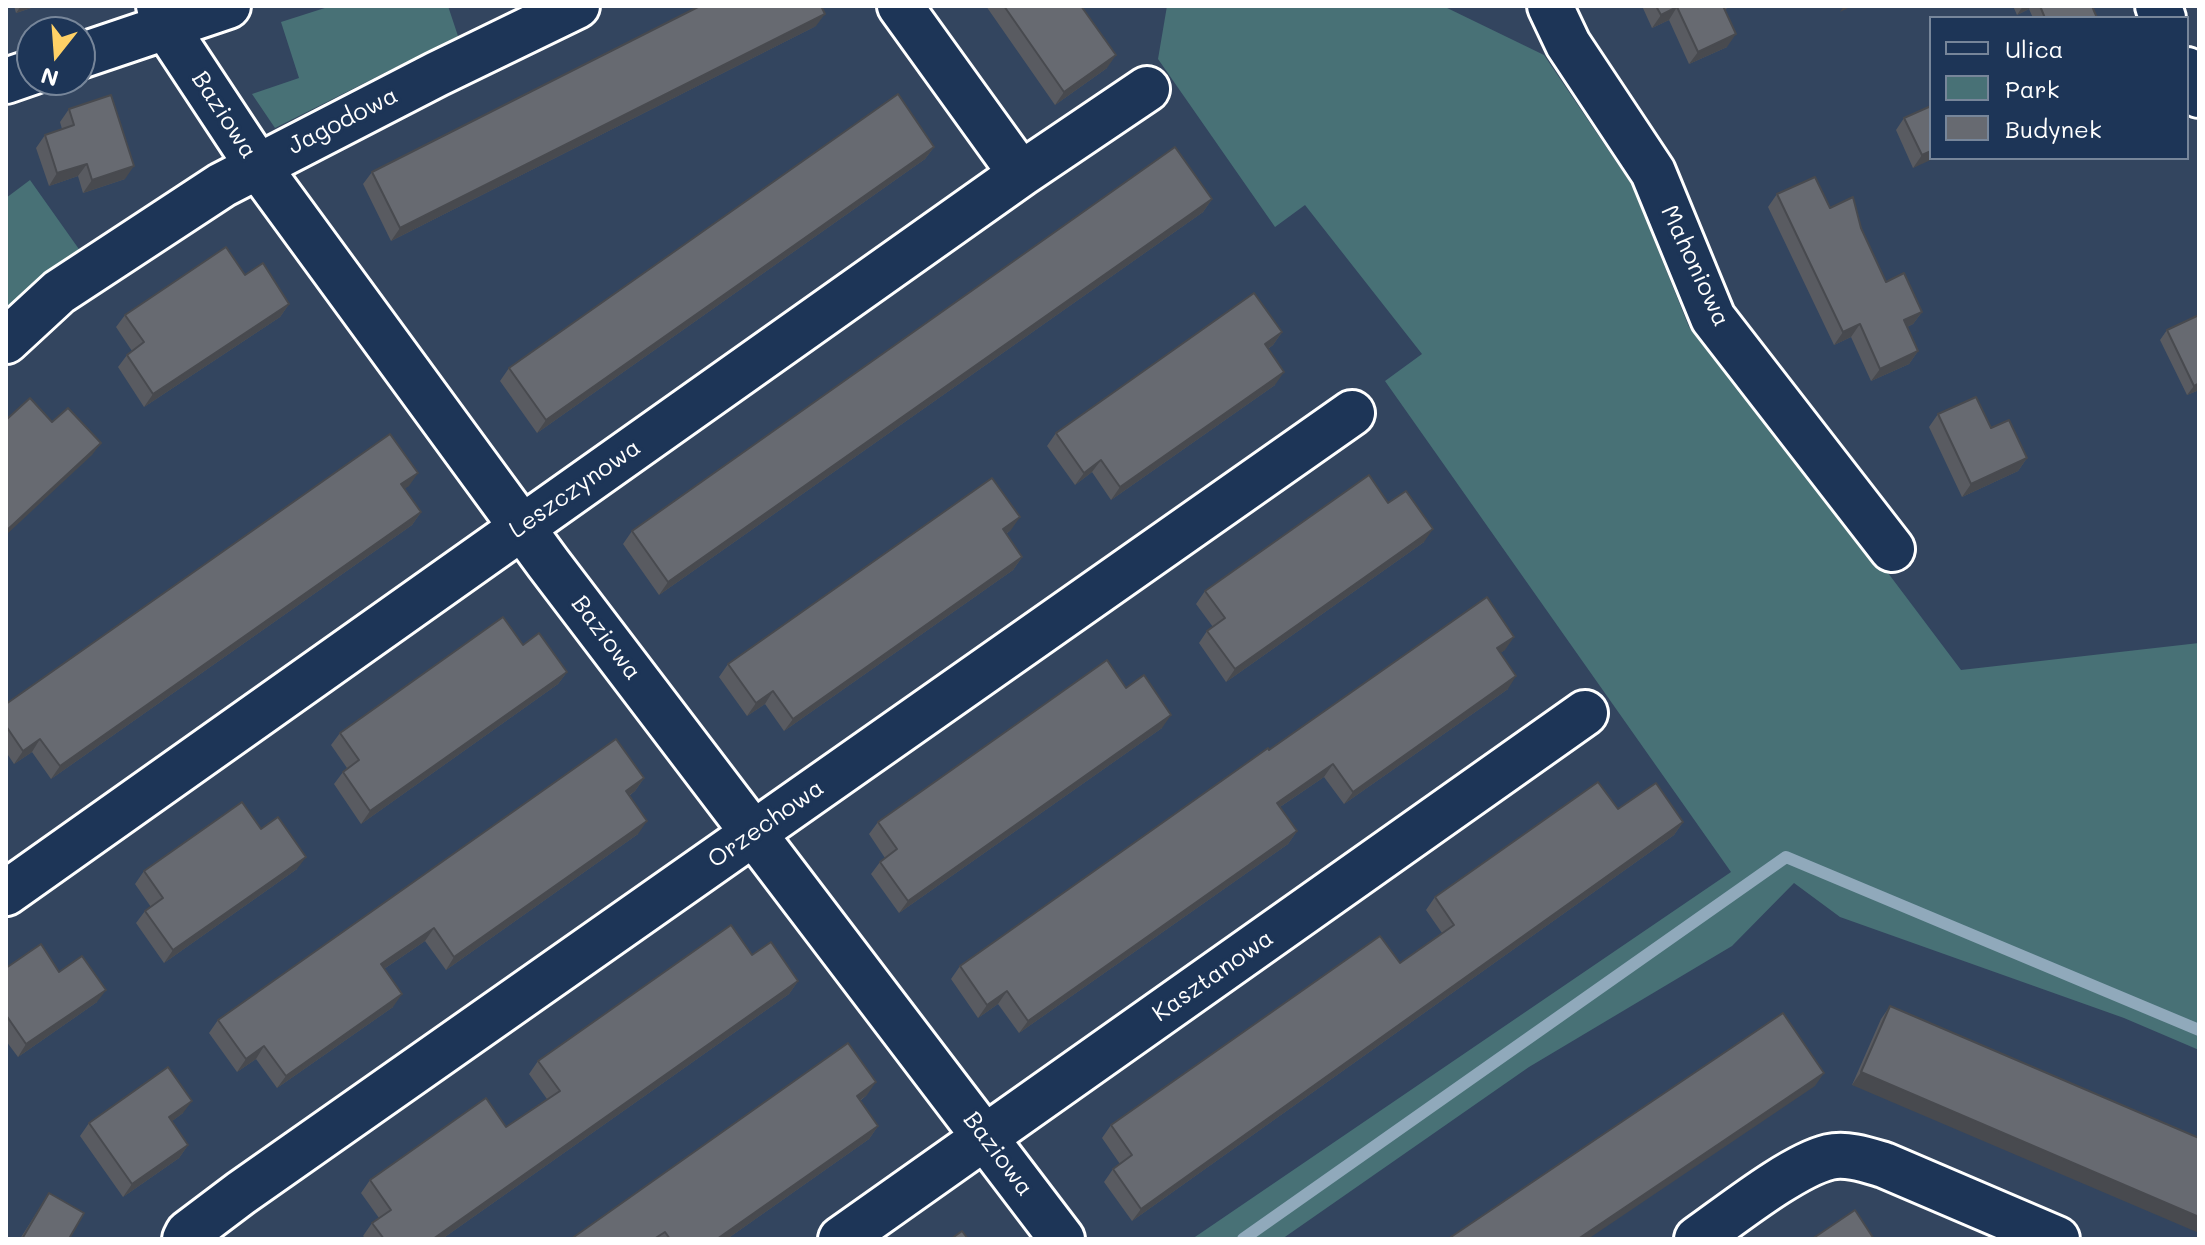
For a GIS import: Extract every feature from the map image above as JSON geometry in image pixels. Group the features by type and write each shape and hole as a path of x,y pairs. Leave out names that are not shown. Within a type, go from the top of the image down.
{"street":[{"path":"96,48 162,16 228,6"},
{"name":"Jagodowa","path":"6,341 59,292 222,185 577,6"},
{"path":"900,6 1021,174"},
{"name":"Mahoniowa","path":"1550,6 1568,44 1653,172 1713,318 1892,549"},
{"name":"Baziowa","path":"162,16 257,165 522,527 1062,1239"},
{"path":"2189,74 2199,95"},
{"name":"Leszczynowa","path":"6,893 1021,174 1147,89"},
{"name":"Orzechowa","path":"185,1239 188,1233 241,1193 1352,413"},
{"name":"Kasztanowa","path":"841,1239 1585,713"},
{"path":"1697,1239 1796,1172 1830,1157 1857,1157 1884,1165 2057,1239"}],"green space":[{"path":"331,6 448,6 458,36 275,128 252,94 299,78 281,22"},
{"path":"1167,6 1443,6 1544,55 1632,185 1689,327 1885,569 1961,670 2199,643 2199,1050 2124,1018 1840,917 1794,883 1732,946 1529,1067 1282,1239 1192,1239 1731,872 1385,381 1422,354 1305,205 1275,227 1158,59"},
{"path":"30,180 81,252 6,319 6,198"}],"building":[{"path":"700,6 821,6 825,14 400,228 372,172"},
{"path":"1004,6 1081,6 1116,55 1064,92"},
{"path":"1656,6 1723,6 1736,34 1698,52 1677,7 1661,15"},
{"path":"2040,6 2092,6 2096,16 2044,16"},
{"path":"898,94 934,147 546,420 509,368"},
{"path":"111,95 134,166 92,180 87,164 57,173 45,135 74,125 69,109"},
{"path":"1929,107 1929,152 1922,155 1904,118"},
{"path":"1175,147 1212,199 668,582 632,531"},
{"path":"1815,177 1830,208 1853,197 1861,228 1886,282 1904,273 1922,312 1904,320 1918,351 1880,369 1860,324 1843,332 1777,194"},
{"path":"226,247 245,275 263,263 289,304 153,394 127,355 144,342 125,315"},
{"path":"1254,293 1282,332 1265,344 1284,372 1120,487 1101,460 1084,473 1056,433"},
{"path":"2199,315 2199,383 2194,386 2167,330"},
{"path":"1976,397 1991,428 2009,420 2027,458 1971,484 1938,414"},
{"path":"30,398 52,422 68,408 101,443 6,531 6,420"},
{"path":"390,434 418,473 401,484 421,512 60,766 40,739 23,751 6,726 6,704"},
{"path":"1369,475 1388,503 1406,491 1433,529 1235,669 1207,631 1225,618 1205,591"},
{"path":"992,478 1020,517 1003,529 1022,557 793,719 773,691 756,703 728,664"},
{"path":"1487,597 1514,637 1497,648 1516,676 1353,792 1333,764 1277,803 1297,831 1028,1021 1007,991 987,1005 960,966"},
{"path":"503,617 523,645 539,633 567,672 370,811 343,772 359,760 340,733"},
{"path":"1107,660 1126,688 1144,675 1171,715 908,901 880,862 897,849 878,822"},
{"path":"616,739 644,778 626,791 647,821 454,957 434,928 381,964 402,994 286,1076 264,1046 246,1059 218,1020"},
{"path":"1598,782 1618,809 1656,783 1683,822 1141,1209 1113,1169 1132,1155 1111,1125 1380,936 1400,963 1454,925 1435,897"},
{"path":"242,802 261,829 278,817 306,857 173,950 145,911 163,898 144,871"},
{"path":"731,925 752,955 771,942 798,981 433,1239 384,1239 372,1223 391,1210 370,1180 486,1098 506,1127 560,1091 538,1061"},
{"path":"41,944 59,972 82,956 106,990 26,1044 6,1015 6,968"},
{"path":"1890,1006 2199,1138 2199,1217 1861,1072"},
{"path":"1783,1013 1824,1073 1578,1239 1448,1239"},
{"path":"848,1043 876,1082 857,1096 878,1126 717,1239 670,1239 665,1232 654,1239 571,1239"},
{"path":"168,1067 192,1101 169,1117 188,1145 132,1184 89,1123"},
{"path":"49,1193 84,1213 70,1237 73,1239 22,1239"},
{"path":"1855,1210 1874,1239 1812,1239"},
{"path":"962,1231 968,1239 951,1239"}],"waterway":[{"path":"1243,1239 1786,857 2199,1030"}]}
